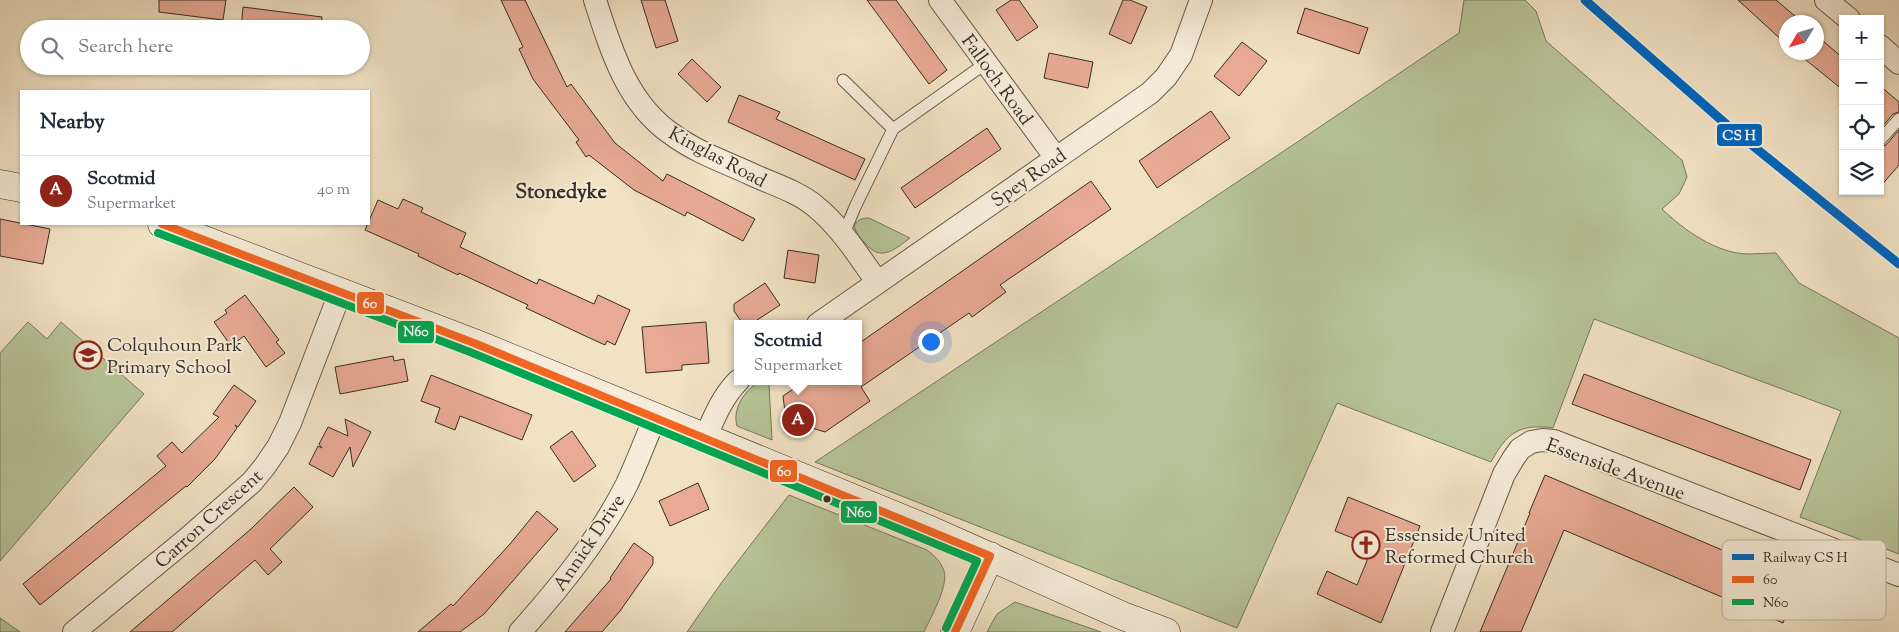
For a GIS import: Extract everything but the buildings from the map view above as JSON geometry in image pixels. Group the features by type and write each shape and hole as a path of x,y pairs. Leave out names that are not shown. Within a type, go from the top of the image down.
{"street":[{"name":"Kinglas Road","path":"595,0 612,55 624,79 640,103 658,124 688,144 794,193 815,206 843,236 877,282"},
{"name":"Falloch Road","path":"940,0 1056,158"},
{"name":"Spey Road","path":"824,320 1150,93 1166,77 1181,55 1201,0"},
{"path":"1884,50 1899,63"},
{"path":"0,184 20,188"},
{"path":"165,225 474,343 930,530 1123,616 1166,632"},
{"name":"Carron Crescent","path":"74,632 187,539 252,482 265,466 290,424 340,293"},
{"path":"705,438 722,403 735,385"},
{"name":"Annick Drive","path":"520,632 545,604 600,530 627,483 655,417"},
{"name":"Essenside Avenue","path":"1442,632 1504,474 1520,449 1531,442 1542,440 1554,441 1809,540"},
{"path":"955,632 990,556"},
{"name":"Essenside Avenue","path":"1886,570 1899,575"}],"lane":[{"path":"843,236 855,207 894,129 986,63"},
{"path":"843,80 894,129"},
{"path":"1884,136 1899,119"}],"green space":[{"path":"1464,0 1525,0 1536,11 1546,41 1682,160 1687,177 1679,194 1662,209 1680,225 1702,239 1725,250 1749,254 1776,253 1799,283 1899,338 1899,554 1886,549 1886,540 1862,540 1800,517 1841,411 1594,319 1553,428 1531,427 1522,429 1502,444 1491,462 1337,403 1237,628 815,462 1284,151 1459,33"},
{"path":"869,218 910,238 893,250 882,253 877,252 861,239 854,226 860,220"},
{"path":"28,322 47,339 61,322 144,394 0,561 0,353"},
{"path":"754,385 769,385 772,440 737,426 736,413 738,406 749,389"},
{"path":"789,495 927,550 935,557 944,571 944,585 924,632 687,632 722,582"},
{"path":"1015,602 1101,632 987,632 997,614"},
{"path":"0,618 20,632 0,632"}],"transit line":[{"path":"1585,0 1727,125 1899,264"},
{"name":"60","path":"165,225 474,343 990,556"},
{"name":"N60","path":"158,233 470,352 977,561 946,628"},
{"name":"60","path":"955,632 990,556"}],"place":[{"name":"Colquhoun Park Primary School","path":"88,355"},
{"name":"Scotmid","path":"798,420"},
{"name":"Essenside United Reformed Church","path":"1366,545"}],"district":[{"name":"Stonedyke","path":"561,191"}]}
